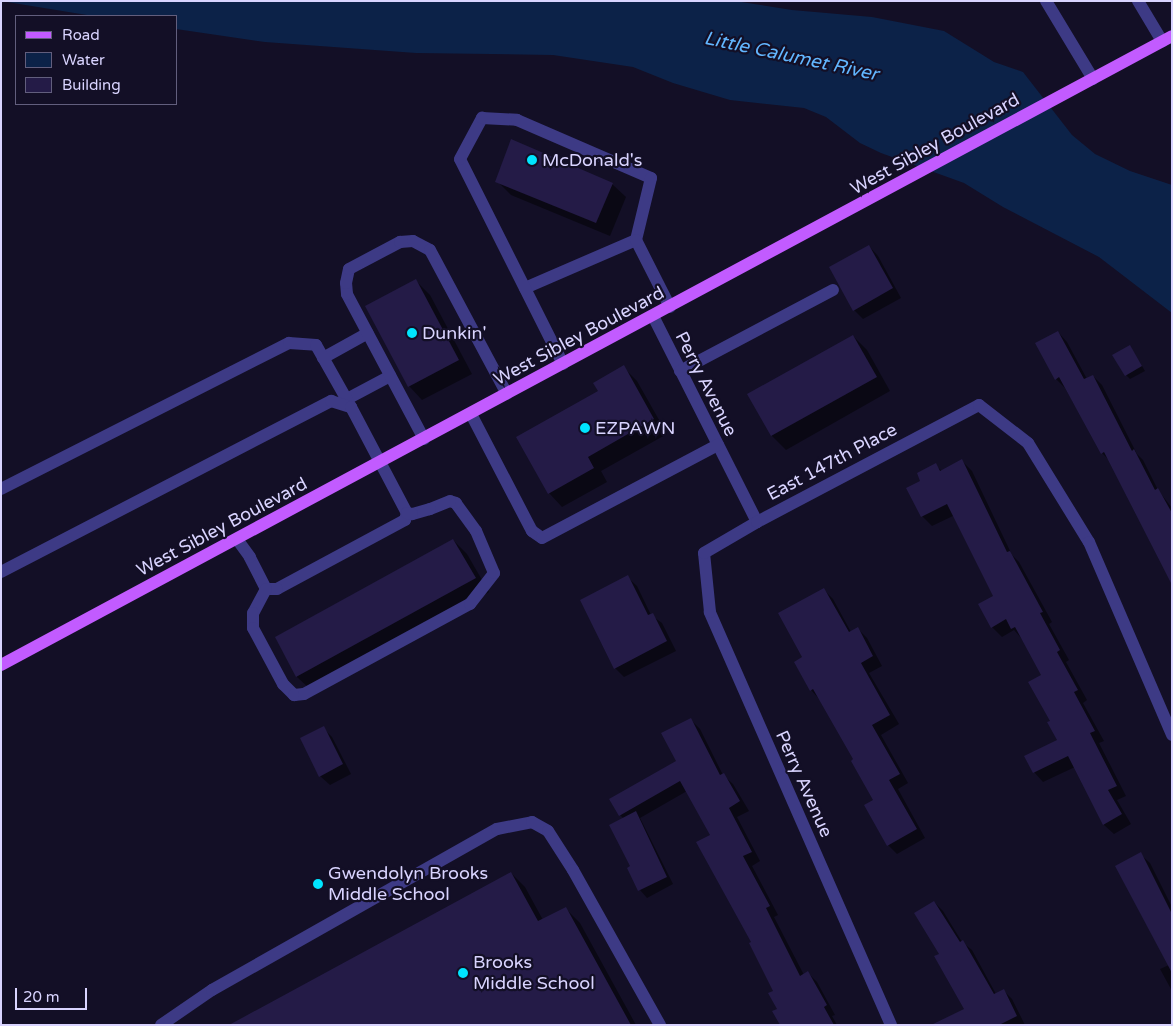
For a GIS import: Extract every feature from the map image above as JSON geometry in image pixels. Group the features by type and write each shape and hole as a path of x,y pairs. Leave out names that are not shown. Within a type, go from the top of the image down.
{"main road":[{"name":"West Sibley Boulevard","path":"1,665 1167,39"}],"street":[{"path":"1046,1 1092,79"},
{"path":"1138,1 1167,39"},
{"path":"563,364 460,159 482,118 517,120 651,178 636,240 670,307"},
{"path":"525,288 636,240"},
{"path":"424,439 346,294 349,269 400,242 413,241 430,250 507,394"},
{"path":"680,371 833,290"},
{"name":"Perry Avenue","path":"652,316 756,522"},
{"path":"323,358 368,334"},
{"path":"1,489 288,343 316,345 407,513 405,520 277,589 266,589"},
{"path":"1,572 331,401 349,403 390,376"},
{"name":"East 147th Place","path":"704,553 756,522 979,405 1028,443 1089,542 1172,735"},
{"path":"471,414 532,531 542,538 718,445"},
{"path":"266,589 253,614 253,628 283,684 294,695 304,694 470,604 494,573 476,531 456,502 450,501 430,509 412,514 407,513"},
{"path":"237,539 250,557 266,589"},
{"name":"Perry Avenue","path":"704,553 710,612 891,1025"},
{"path":"161,1025 212,990 496,829 532,822 548,830 573,870 660,1025"}],"water":[{"name":"Little Calumet River","path":"1,1 735,1 792,10 872,17 944,31 994,62 1023,72 1072,135 1095,154 1130,171 1172,185 1172,313 1099,257 1003,207 964,183 881,153 860,143 826,117 804,108 730,100 673,83 633,67 553,55 416,53 265,42 178,29 178,15 87,15"}],"building":[{"name":"McDonald's","path":"511,139 613,183 596,223 495,182"},
{"path":"869,245 893,288 853,311 829,267"},
{"name":"Dunkin'","path":"416,279 459,360 408,387 365,306"},
{"path":"1058,331 1084,379 1093,375 1132,451 1134,449 1155,490 1158,488 1172,513 1172,585 1104,452 1101,454 1059,377 1055,380 1035,343"},
{"path":"853,335 877,377 771,436 747,394"},
{"path":"1130,345 1142,366 1125,376 1112,355"},
{"name":"EZPAWN","path":"624,365 654,419 588,457 594,468 548,494 516,437 598,391 593,383"},
{"path":"962,459 1007,552 1010,551 1043,612 1040,613 1060,650 1057,652 1078,690 1074,692 1095,731 1090,733 1117,786 1108,790 1122,814 1103,825 1068,756 1033,773 1024,756 1057,740 1047,722 1050,721 1028,682 1041,675 1015,627 1011,629 1006,619 991,628 978,604 993,596 947,504 921,517 906,488 920,481 917,473 936,463 940,471"},
{"path":"453,539 476,578 296,677 275,637"},
{"path":"628,575 648,615 653,613 667,641 614,669 580,600"},
{"path":"824,588 849,632 858,627 873,656 861,663 890,715 872,725 900,774 889,780 917,829 887,846 864,805 873,800 851,761 853,759 813,689 810,691 794,662 802,657 778,613"},
{"path":"691,718 720,775 724,773 740,801 729,808 752,852 743,856 770,906 766,908 800,976 808,971 827,1005 824,1007 834,1025 780,1025 772,1011 777,1009 768,993 773,991 749,943 751,942 696,842 710,835 680,781 619,816 609,799 676,761 661,733"},
{"path":"324,726 343,764 319,777 300,738"},
{"path":"636,811 667,877 638,891 627,868 630,866 609,825"},
{"path":"1141,852 1172,914 1172,973 1115,866"},
{"name":"Brooks Middle School","path":"511,872 538,921 566,907 631,1025 229,1025"},
{"path":"934,901 960,942 963,940 994,994 1004,989 1017,1016 999,1025 931,1025 964,1009 934,956 939,954 914,913"}],"place":[{"name":"McDonald's","path":"532,160"},
{"name":"Dunkin'","path":"412,333"},
{"name":"EZPAWN","path":"585,428"},
{"name":"Gwendolyn Brooks Middle School","path":"318,884"},
{"name":"Brooks Middle School","path":"463,973"}]}
